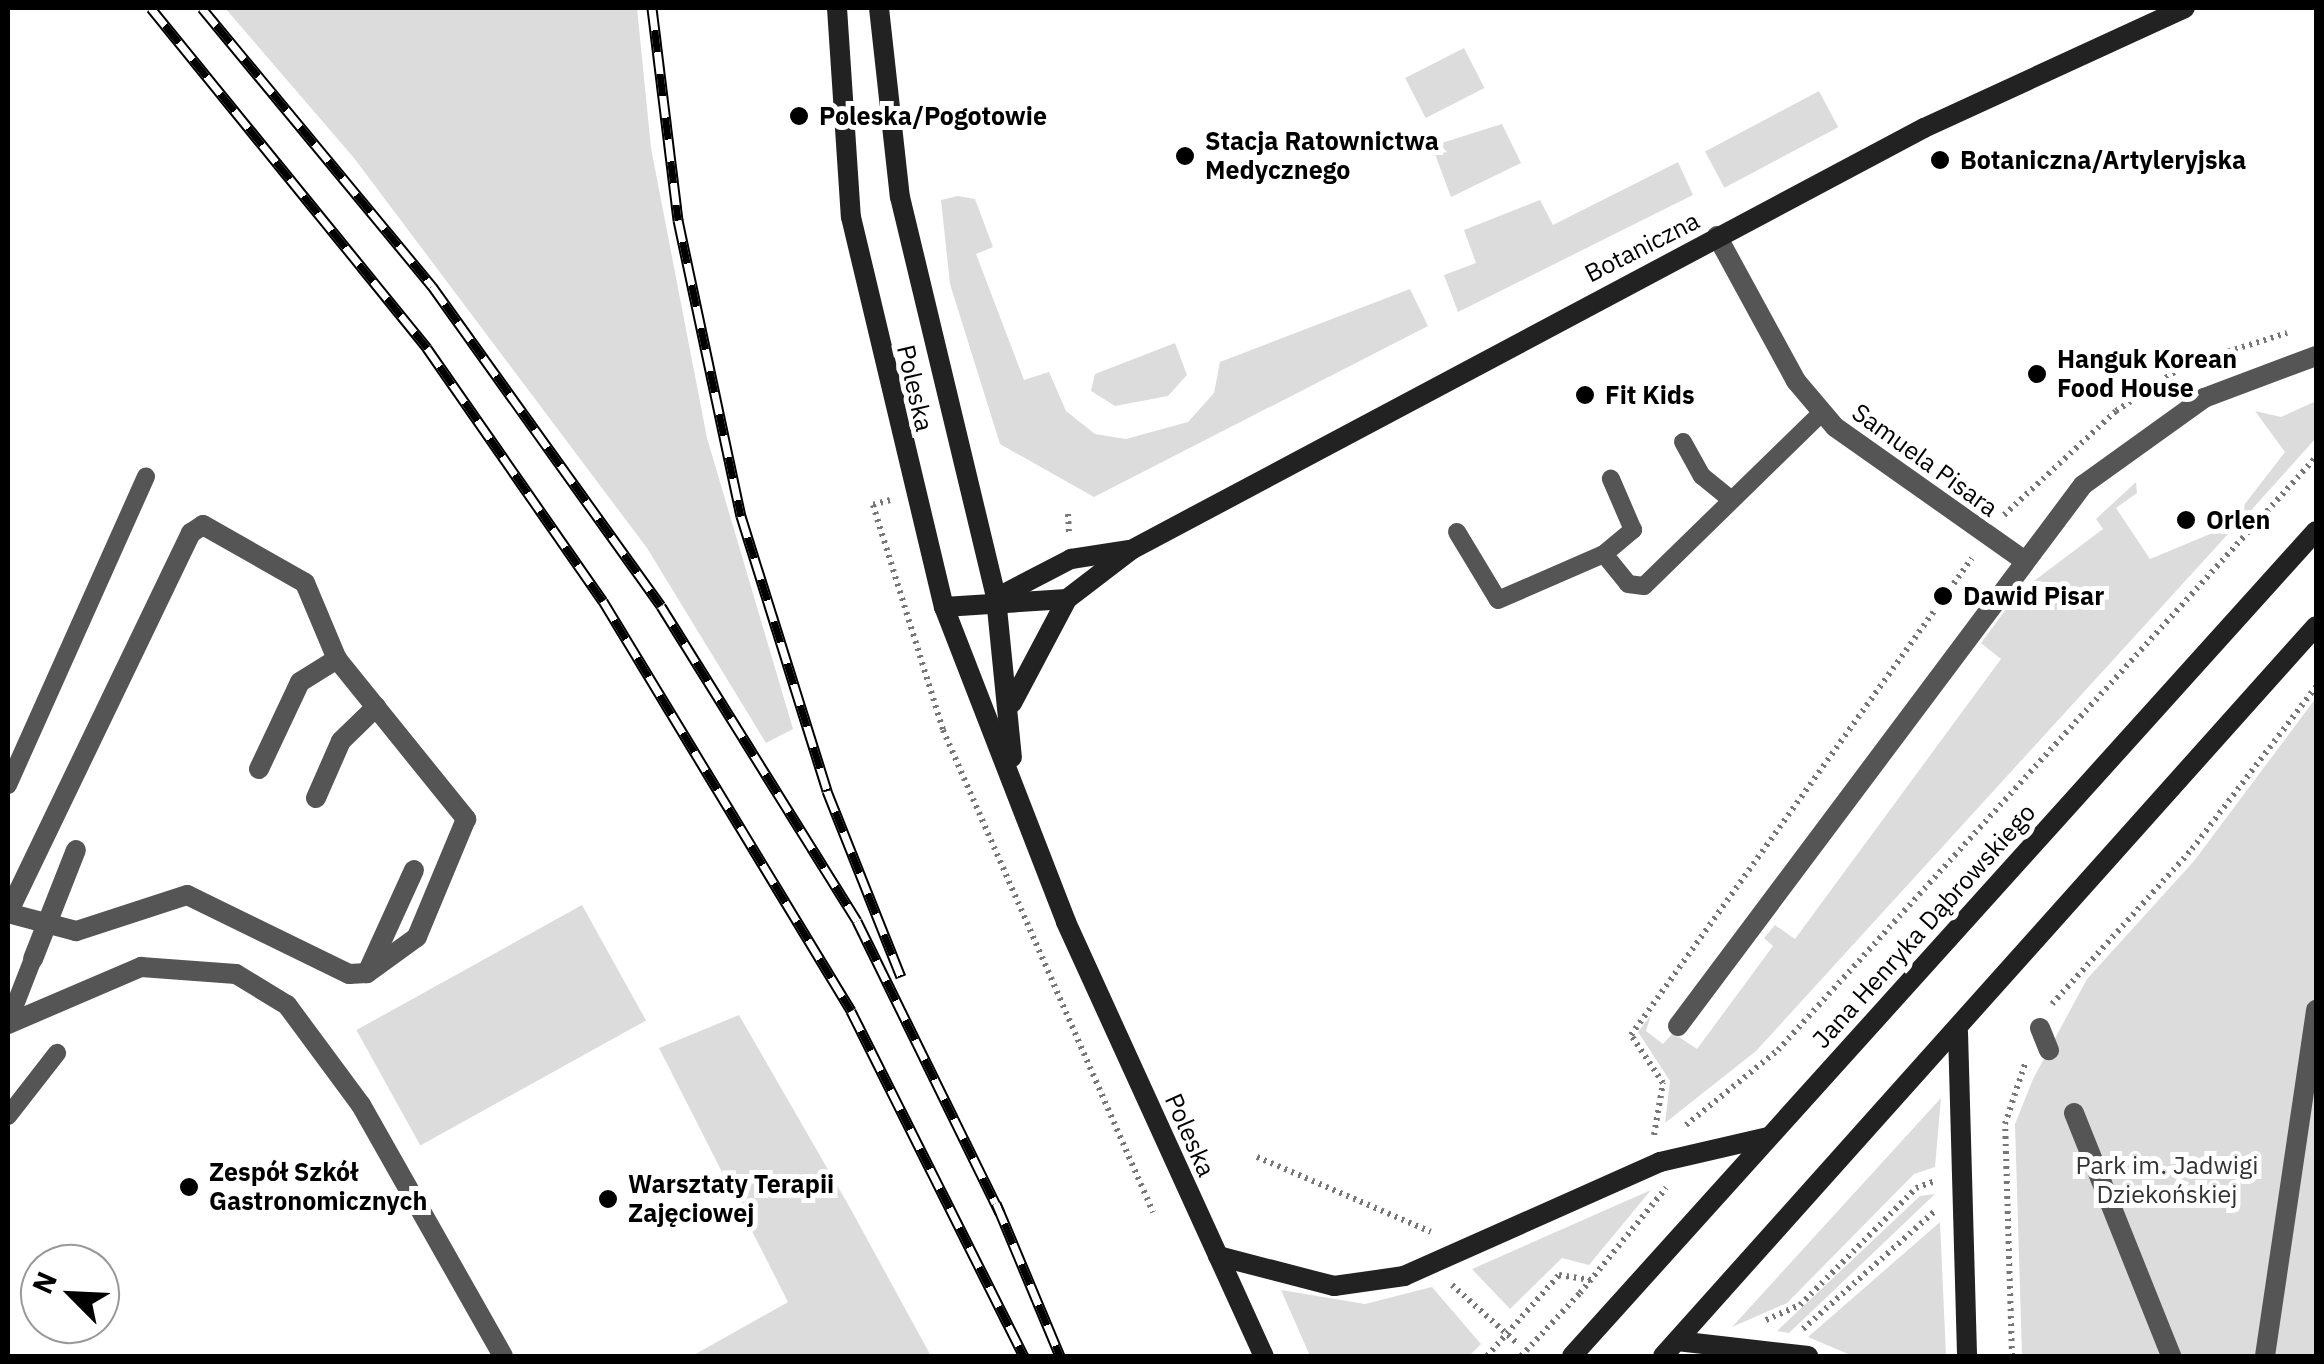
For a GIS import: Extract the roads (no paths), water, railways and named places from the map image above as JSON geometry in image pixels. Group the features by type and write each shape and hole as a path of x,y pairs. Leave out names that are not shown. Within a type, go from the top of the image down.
{"main road":[{"name":"Poleska","path":"838,8 851,217 944,607 1012,764 1066,922 1264,1356"},
{"name":"Poleska","path":"879,8 900,197 996,598 1012,703 1012,764"},
{"name":"Botaniczna","path":"1012,703 1067,599 1132,550 1717,236 2022,80 2185,8"},
{"name":"Jana Henryka Dąbrowskiego","path":"1572,1356 2316,531"},
{"name":"Botaniczna","path":"996,598 1071,559 1132,550"},
{"name":"Botaniczna","path":"944,607 996,598 1067,599"},
{"path":"1670,1349 1958,1032 2316,626"},
{"path":"1958,1032 1967,1356"},
{"path":"1218,1256 1334,1286 1441,1262 1660,1162 1768,1137"},
{"path":"1670,1349 1755,1347 1800,1354"}],"street":[{"name":"Samuela Pisara","path":"1717,236 1822,412 1878,462 2022,559"},
{"path":"1678,1026 2022,559 2083,485 2174,417 2316,356"},
{"path":"196,526 290,567 317,604 336,659 466,818 417,938 367,973 349,974 187,895 76,931 43,929 8,913 196,526"},
{"path":"260,769 300,682 336,659"},
{"path":"316,798 341,741 376,707"},
{"path":"33,959 76,850"},
{"path":"367,973 414,870"},
{"path":"8,1024 141,967 236,974 288,1005 361,1104 503,1356"},
{"path":"2265,1356 2316,1010"},
{"path":"2040,1028 2049,1050"},
{"path":"2074,1112 2171,1356"}],"lane":[{"path":"1604,554 1628,584 1644,586 1822,412"},
{"path":"1683,442 1702,476 1732,500"},
{"path":"8,785 146,476"},
{"path":"1457,532 1498,600 1604,554 1633,530 1611,479"},
{"path":"8,1024 33,959"},
{"path":"8,1116 57,1054"}],"railway":[{"path":"151,8 427,348 603,601 851,1011 1024,1356"},
{"path":"202,8 432,286 661,606 857,921 1000,1213"},
{"path":"652,8 678,220 741,516 827,791 901,977"},
{"path":"996,1203 1060,1356"}],"place":[{"name":"Poleska/Pogotowie","path":"799,116"},
{"name":"Stacja Ratownictwa Medycznego","path":"1185,156"},
{"name":"Botaniczna/Artyleryjska","path":"1940,160"},
{"name":"Hanguk Korean Food House","path":"2037,374"},
{"name":"Fit Kids","path":"1585,395"},
{"name":"Orlen","path":"2186,520"},
{"name":"Dawid Pisar","path":"1943,596"},
{"name":"Zespół Szkół Gastronomicznych","path":"189,1187"},
{"name":"Warsztaty Terapii Zajęciowej","path":"608,1199"}],"park label":[{"name":"Park im. Jadwigi Dziekońskiej","path":"2167,1180"}]}
